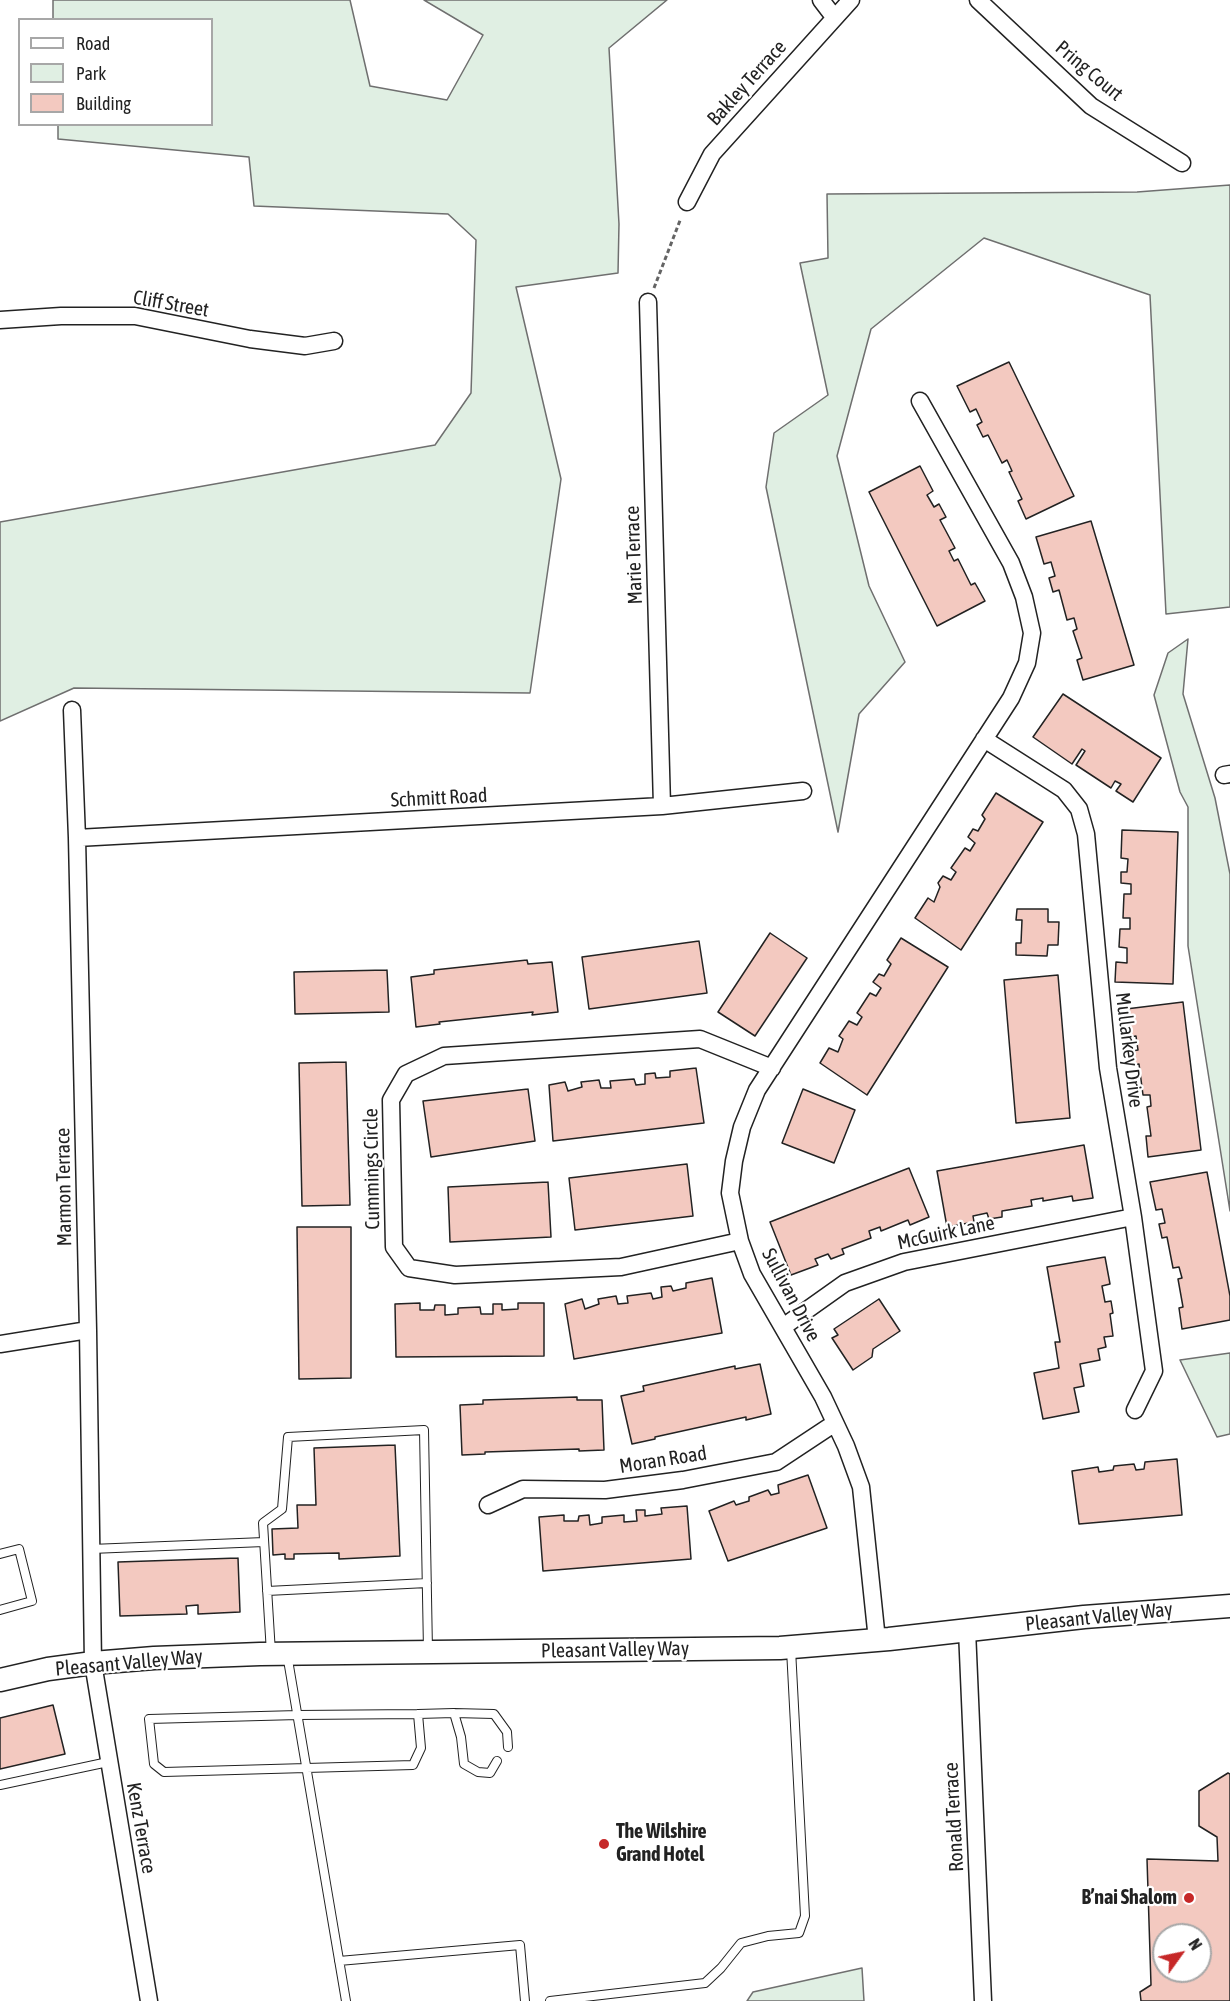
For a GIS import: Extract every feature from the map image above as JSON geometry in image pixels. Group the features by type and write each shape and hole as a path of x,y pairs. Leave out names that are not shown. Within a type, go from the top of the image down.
{"main road":[{"name":"Pleasant Valley Way","path":"0,1680 48,1669 154,1658 279,1654 791,1647 1107,1615 1230,1606"}],"street":[{"path":"821,0 834,17"},
{"name":"Bakley Terrace","path":"687,202 712,154 851,0"},
{"name":"Pring Court","path":"978,0 1091,106 1182,163"},
{"name":"Marie Terrace","path":"648,302 662,806"},
{"name":"Cliff Street","path":"0,320 61,316 135,316 250,339 305,346 334,341"},
{"path":"920,401 1011,563 1024,597 1032,633 1027,663 1011,698 984,739"},
{"name":"Marmon Terrace","path":"72,710 88,1330 93,1663"},
{"name":"Sullivan Drive","path":"877,1640 861,1487 823,1397 752,1274 740,1241 730,1193 742,1127 758,1090 984,739"},
{"name":"Mullarkey Drive","path":"984,739 1064,790 1079,809 1086,834 1108,1068 1133,1217 1154,1371 1136,1410"},
{"name":"Schmitt Road","path":"77,838 662,806 803,791"},
{"name":"Cummings Circle","path":"740,1241 621,1267 455,1275 409,1268 394,1246 391,1100 406,1074 444,1056 700,1039 772,1068"},
{"name":"McGuirk Lane","path":"783,1327 845,1283 904,1262 1133,1217"},
{"path":"0,1344 88,1330"},
{"name":"Moran Road","path":"488,1504 523,1489 605,1490 683,1480 776,1462 835,1423"},
{"name":"Ronald Terrace","path":"967,1630 983,2001"},
{"name":"Kenz Terrace","path":"93,1663 149,2001"}],"lane":[{"path":"346,2001 298,1715 279,1654 267,1591 263,1523 282,1509 288,1437 424,1430 428,1652"},
{"path":"91,1549 264,1542"},
{"path":"0,1554 19,1549 32,1601 0,1610"},
{"path":"267,1591 427,1584"},
{"path":"550,2001 705,1983 721,1968 741,1943 768,1936 799,1933 805,1916 791,1647"},
{"path":"418,1714 421,1748 413,1765 164,1772 154,1764 149,1719 298,1715 454,1713 494,1714 507,1732 508,1747"},
{"path":"454,1713 461,1737 464,1764 478,1772 490,1773 497,1761"},
{"path":"0,1785 108,1762"},
{"path":"339,1961 520,1945 525,2001"}],"path":[{"path":"648,302 687,202"}],"green space":[{"path":"53,0 350,0 370,86 447,100 483,35 424,0 667,0 609,48 619,224 618,273 516,287 561,479 530,693 74,688 0,721 0,522 435,445 471,393 476,240 448,214 254,206 249,157 58,139 58,126 213,126 213,18 53,18"},
{"path":"1230,185 1230,607 1166,614 1150,295 984,238 871,329 837,456 869,586 905,662 859,714 838,832 766,487 774,433 828,395 800,263 828,258 827,194 1137,192"},
{"path":"1188,639 1183,694 1215,798 1230,874 1230,1211 1188,946 1188,807 1180,792 1154,695 1168,653"},
{"path":"1230,1353 1230,1434 1217,1437 1180,1360"},
{"path":"862,1968 864,2001 747,2001 753,1992"}],"building":[{"path":"1009,362 1074,496 1026,519 1018,501 1022,499 1009,472 1012,471 1007,460 1002,463 988,435 983,437 977,425 982,422 976,409 970,412 957,386"},
{"path":"920,466 933,491 927,495 934,507 939,504 946,517 940,520 955,548 949,551 954,561 958,559 971,585 975,583 985,601 937,626 869,492"},
{"path":"1091,521 1134,665 1083,680 1077,660 1082,658 1073,631 1077,629 1074,618 1067,620 1059,590 1053,592 1049,578 1055,576 1051,562 1044,564 1036,537"},
{"path":"1063,694 1161,758 1133,802 1116,791 1121,784 1115,781 1111,788 1076,765 1085,751 1082,749 1072,764 1033,737"},
{"path":"996,793 1043,822 961,950 915,918 928,898 934,902 940,887 938,883 943,876 951,880 956,872 951,868 965,848 970,851 975,843 968,837 973,829 978,831 985,819 982,815"},
{"path":"1122,830 1178,832 1173,984 1115,982 1116,962 1127,963 1127,948 1119,947 1120,929 1130,929 1130,918 1123,918 1124,894 1131,894 1131,884 1121,883 1121,872 1127,872 1128,859 1121,858"},
{"path":"1017,909 1048,909 1048,922 1059,922 1058,945 1048,945 1047,956 1016,955 1016,943 1021,943 1022,920 1016,920"},
{"path":"770,933 807,958 755,1036 718,1012"},
{"path":"901,938 948,967 867,1095 820,1063 829,1048 838,1052 843,1039 839,1036 849,1021 857,1025 862,1017 857,1013 870,993 876,996 881,988 873,982 879,974 884,976 891,964 887,960"},
{"path":"699,941 707,993 589,1009 582,957"},
{"path":"527,960 528,964 552,962 558,1012 532,1015 533,1012 439,1022 440,1024 416,1027 411,977 434,974 434,970"},
{"path":"387,970 389,1012 295,1014 294,972"},
{"path":"1058,975 1070,1118 1016,1123 1004,980"},
{"path":"1183,1002 1201,1150 1148,1157 1146,1136 1151,1136 1147,1107 1151,1106 1150,1095 1143,1095 1139,1064 1134,1065 1132,1051 1138,1050 1136,1036 1129,1037 1126,1009"},
{"path":"346,1062 350,1205 302,1206 299,1063"},
{"path":"696,1068 704,1123 553,1141 549,1085 565,1082 568,1091 582,1087 581,1082 599,1080 601,1088 611,1088 610,1081 634,1079 636,1085 645,1084 645,1074 655,1073 656,1078 670,1077 670,1071"},
{"path":"528,1089 535,1141 431,1157 423,1101"},
{"path":"803,1089 855,1110 834,1163 782,1143"},
{"path":"1084,1145 1093,1198 1073,1201 1072,1196 1043,1201 1043,1198 1031,1200 1032,1206 1002,1211 1002,1217 989,1219 987,1213 973,1216 974,1222 947,1227 937,1171"},
{"path":"687,1164 693,1216 575,1230 569,1178"},
{"path":"909,1168 929,1217 910,1225 908,1220 881,1231 880,1227 869,1231 871,1238 842,1249 844,1254 831,1259 828,1254 815,1259 818,1265 791,1275 770,1222"},
{"path":"1207,1172 1230,1296 1230,1320 1182,1329 1179,1308 1183,1307 1178,1279 1182,1278 1179,1267 1173,1268 1167,1237 1162,1238 1159,1224 1165,1223 1162,1209 1156,1210 1150,1182"},
{"path":"548,1182 551,1237 450,1242 448,1187"},
{"path":"297,1227 351,1227 351,1378 299,1379"},
{"path":"1105,1257 1110,1284 1102,1286 1105,1302 1111,1301 1113,1336 1104,1337 1106,1347 1098,1349 1100,1360 1080,1364 1084,1386 1074,1388 1079,1412 1043,1419 1034,1373 1059,1368 1055,1342 1060,1342 1047,1267"},
{"path":"712,1278 722,1333 574,1359 565,1304 582,1299 585,1309 599,1304 598,1299 616,1296 618,1304 628,1303 627,1296 651,1293 653,1299 662,1297 661,1287 671,1286 673,1291 686,1288 686,1283"},
{"path":"879,1299 900,1331 873,1349 872,1357 853,1370 832,1338 838,1335 834,1329"},
{"path":"420,1303 420,1310 434,1310 435,1305 445,1305 445,1315 458,1314 458,1308 480,1307 481,1314 493,1314 493,1304 502,1304 502,1310 518,1309 518,1303 544,1303 544,1356 396,1357 395,1304"},
{"path":"760,1364 771,1414 746,1420 746,1417 632,1444 621,1396 644,1391 643,1386 735,1366 735,1369"},
{"path":"577,1397 577,1400 602,1400 604,1450 485,1452 485,1454 462,1455 460,1405 483,1404 483,1400"},
{"path":"395,1445 400,1556 339,1559 339,1553 294,1554 294,1559 285,1559 285,1554 273,1555 272,1529 298,1528 297,1505 316,1505 314,1448"},
{"path":"1177,1459 1182,1515 1079,1524 1072,1471 1098,1467 1099,1472 1113,1470 1114,1466 1134,1464 1136,1470 1144,1469 1145,1462"},
{"path":"808,1475 827,1528 728,1561 709,1511 734,1501 736,1505 749,1501 749,1497 768,1490 771,1495 779,1493 778,1485"},
{"path":"687,1506 691,1559 543,1571 539,1517 564,1515 564,1521 578,1521 579,1516 589,1515 590,1525 602,1523 602,1517 624,1515 624,1522 637,1521 636,1510 645,1510 645,1516 662,1514 661,1508"},
{"path":"238,1558 240,1612 198,1614 198,1605 186,1606 187,1614 120,1616 118,1562"},
{"path":"53,1705 65,1754 0,1769 0,1718"},
{"name":"B’nai Shalom","path":"1228,1773 1230,1774 1230,2001 1141,2001 1140,1992 1151,1985 1147,1859 1218,1861 1217,1837 1199,1826 1199,1791"}],"place":[{"name":"The Wilshire Grand Hotel","path":"604,1844"},
{"name":"B’nai Shalom","path":"1189,1898"}]}
